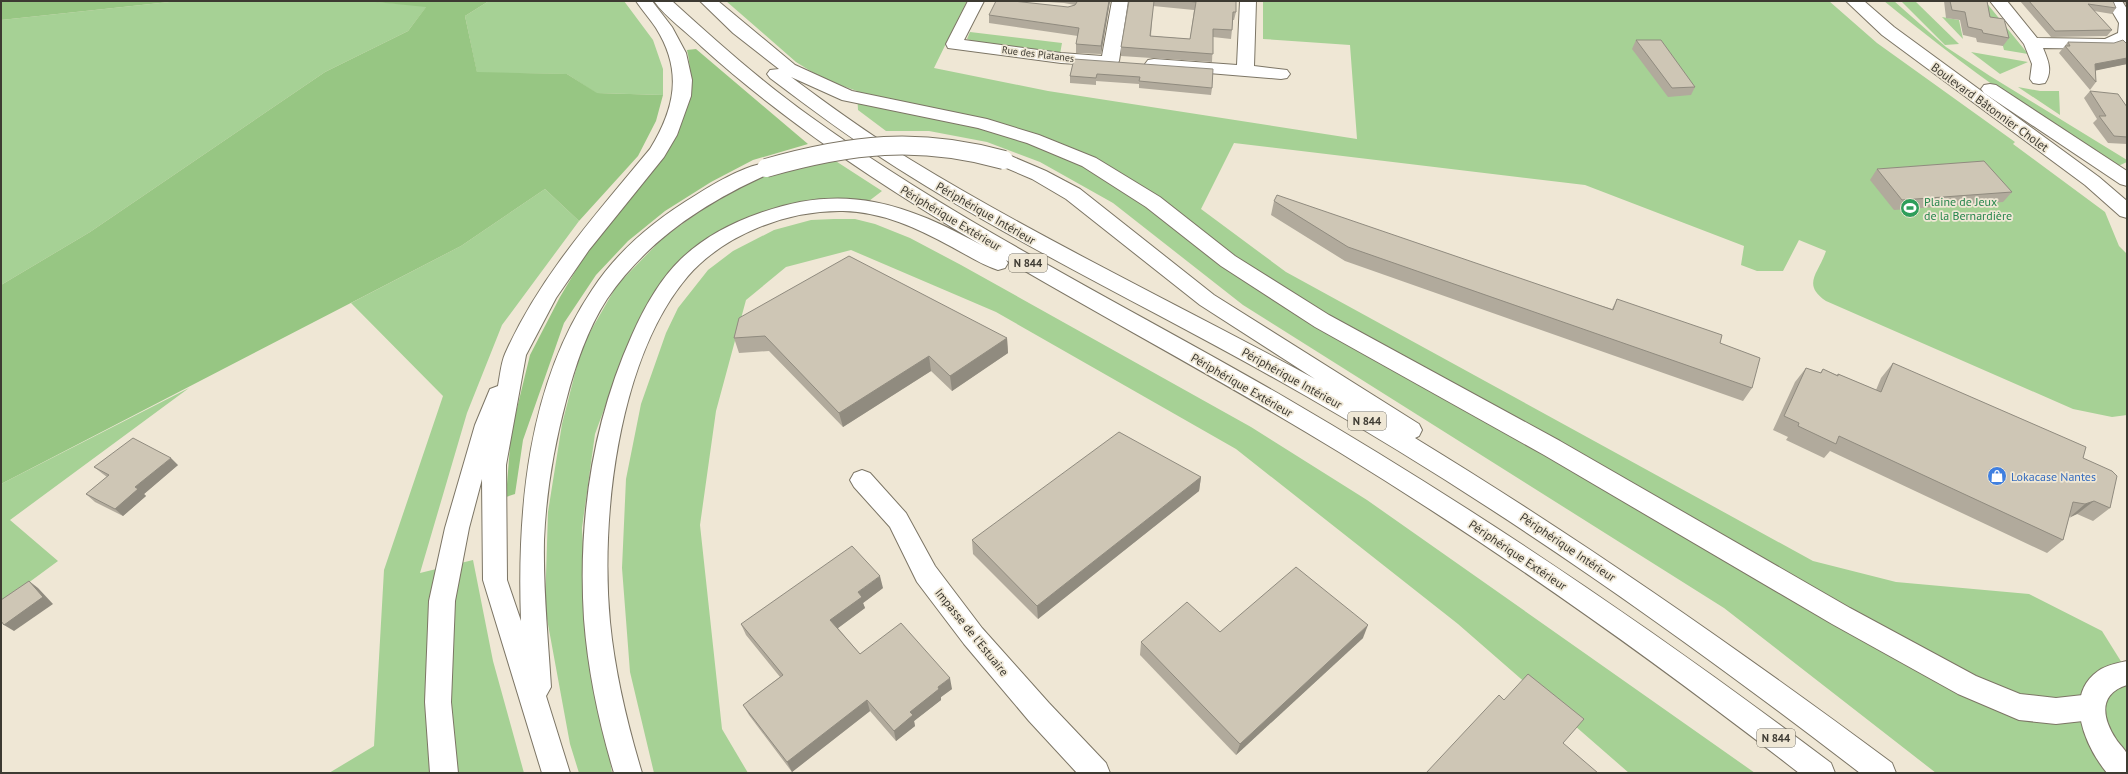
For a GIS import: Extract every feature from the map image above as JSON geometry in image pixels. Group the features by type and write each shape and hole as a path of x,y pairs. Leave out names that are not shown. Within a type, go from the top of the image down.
{"main road":[{"path":"444,773 438,702 442,601 457,528 486,425 515,355 548,294 582,245 657,153 668,135 682,96 683,80 678,53 664,27 644,1"},
{"name":"Périphérique Extérieur","path":"662,1 714,50 759,87 826,137 894,183 947,217 1360,453 1506,547 1684,670 1821,773"},
{"name":"Périphérique Intérieur","path":"692,1 746,50 784,80 914,171 1038,243 1313,389 1414,448 1501,503 1617,580 1797,709 1882,773"},
{"path":"708,1 738,29 790,69 816,83 848,96 981,123 1040,141 1089,162 1153,202 1228,261 1322,321 1552,448 1841,616 1966,685 2018,708 2056,711 2092,708"},
{"name":"Rue des Platanes","path":"976,1 954,44 1060,58 1281,74"},
{"path":"1120,1 1124,62"},
{"path":"1245,71 1248,1"},
{"name":"Boulevard Bâtonnier Cholet","path":"1854,1 1888,31 2092,181 2127,211"},
{"name":"Boulevard Bâtonnier Cholet","path":"1876,1 1923,41 1997,94 2127,180"},
{"path":"1998,1 2032,43 2041,64 2039,79"},
{"path":"2032,43 2108,44 2126,36 2127,23 2114,1"},
{"path":"540,718 534,628 532,554 537,483 550,416 560,381 585,320 598,298 639,247 683,210 743,177 792,160 839,150 890,145 937,145 969,150 1004,160 1039,175 1073,194 1207,300 1411,430 1779,680 1797,709"},
{"path":"628,773 602,663 597,616 597,520 605,452 619,392 641,337 668,289 688,264 700,254 747,225 795,209 835,206 891,211 930,226 1142,340 1164,341"},
{"path":"515,355 494,465 494,580 540,718 556,773"},
{"name":"Impasse de l'Estuaire","path":"862,480 898,520 926,574 973,636 1039,712 1096,773"},
{"path":"2124,772 2102,743 2094,724 2092,708 2093,699 2100,685 2115,676 2127,673"}],"green space":[{"path":"1,1 179,1 1,20"},
{"path":"179,1 365,1 427,6 408,31 325,72 90,232 1,285 1,20"},
{"path":"365,1 489,1 465,16 477,72 567,74 597,93 663,95 656,121 638,156 579,221 545,189 461,246 1,484 1,285 90,232 325,72 408,31 426,7"},
{"path":"489,1 624,1 653,40 663,69 663,95 596,93 567,74 477,73 465,16"},
{"path":"726,1 967,1 934,68 1048,91 1357,139 1350,45 1263,39 1263,1 1829,1 1877,43 2015,142 2013,144 2105,212 2119,246 2127,254 2127,415 2112,417 2073,409 1826,301 1814,289 1813,284 1816,272 1826,251 1799,240 1783,271 1757,271 1741,265 1744,246 1585,185 1234,143 1201,209 1286,272 1813,561 1896,582 2029,594 2102,631 2127,671 2127,773 1936,773 1724,608 1243,305 1113,203 1040,162 987,142 929,131 886,131 858,110 857,91 823,79 796,62"},
{"path":"1884,1 1894,1 1946,47 1990,76 2127,160 2127,162 2118,166 2057,129 1969,67"},
{"path":"1901,1 1915,1 1959,44 1945,45"},
{"path":"1985,1 2028,54 2004,50 1998,27 1985,25"},
{"path":"1942,17 1959,20 1963,39"},
{"path":"970,32 1062,43 1060,54 979,43 967,39"},
{"path":"696,49 808,144 753,160 711,182 665,211 628,241 596,275 564,323 523,440 515,494 506,497 511,433 530,355 560,297 585,255 676,137 688,94 690,72 687,50"},
{"path":"1971,52 2028,62 2000,74"},
{"path":"2018,87 2040,91 2059,91 2060,115"},
{"path":"831,158 882,191 869,201 802,203 755,215 722,231 628,344 595,434 582,528 586,612 612,773 579,773 570,744 545,608 548,512 562,424 582,346 617,285 664,237 716,200 767,174"},
{"path":"545,189 579,221 502,325 467,413 420,573 473,560 493,661 524,773 329,773 374,746 384,570 443,396 351,303 461,246"},
{"path":"855,219 875,224 910,238 1251,427 1367,500 1755,773 1629,773 1458,624 1236,449 996,312 851,250 786,267 746,300 716,411 700,525 722,729 748,773 654,773 630,672 622,568 626,479 641,404 666,333 678,308 708,270 733,251 774,230 811,220"},
{"path":"189,388 10,520 58,561 1,603 1,484"}],"building":[{"path":"996,1 1013,1 1068,7 1075,5 1077,1 1109,1 1101,46 1076,44 1079,28 989,15"},
{"path":"1129,1 1154,1 1150,36 1190,39 1196,2 1186,1 1236,1 1236,12 1233,12 1232,30 1213,29 1213,54 1121,47"},
{"path":"1950,1 1987,1 1990,17 2004,19 2009,38 1983,33 1982,30 1968,27 1965,12 1952,10"},
{"path":"2029,1 2113,1 2116,8 2088,4 2112,30 2055,31"},
{"path":"1636,40 1661,40 1695,87 1672,88"},
{"path":"2123,40 2127,44 2127,58 2095,64 2096,82 2065,46 2070,46 2068,42 2114,43"},
{"path":"1074,59 1213,69 1212,88 1139,81 1140,77 1097,74 1096,78 1070,76"},
{"path":"2090,91 2118,94 2127,107 2127,137 2114,136 2099,116 2106,116"},
{"path":"1984,161 2012,192 1902,200 1877,169"},
{"path":"1277,195 1613,310 1617,299 1722,335 1720,343 1760,358 1752,388 1348,247 1274,201"},
{"path":"849,256 1007,338 950,376 929,356 839,413 765,336 734,338 739,318"},
{"path":"1893,363 2086,447 2083,458 2112,471 2117,476 2110,508 2094,501 2085,504 2073,502 2063,540 1839,436 1836,444 1798,426 1799,423 1784,416 1806,368 1821,373 1823,369 1881,392"},
{"path":"1119,432 1201,477 1037,606 972,540"},
{"path":"133,438 171,458 135,487 138,489 115,509 86,494 109,475 94,467"},
{"path":"852,546 880,576 858,592 862,597 830,620 860,654 901,623 950,678 938,687 939,689 910,712 913,715 894,731 867,700 787,762 743,705 783,675 741,624"},
{"path":"1296,567 1368,625 1240,744 1141,642 1187,602 1220,632"},
{"path":"29,581 43,597 4,625 1,621 1,600"},
{"path":"1528,674 1584,719 1563,743 1598,773 1426,773 1499,695 1504,700"}],"place":[{"name":"Plaine de Jeux de la Bernardière","path":"1910,208"},
{"name":"Lokacase Nantes","path":"1997,476"}]}
